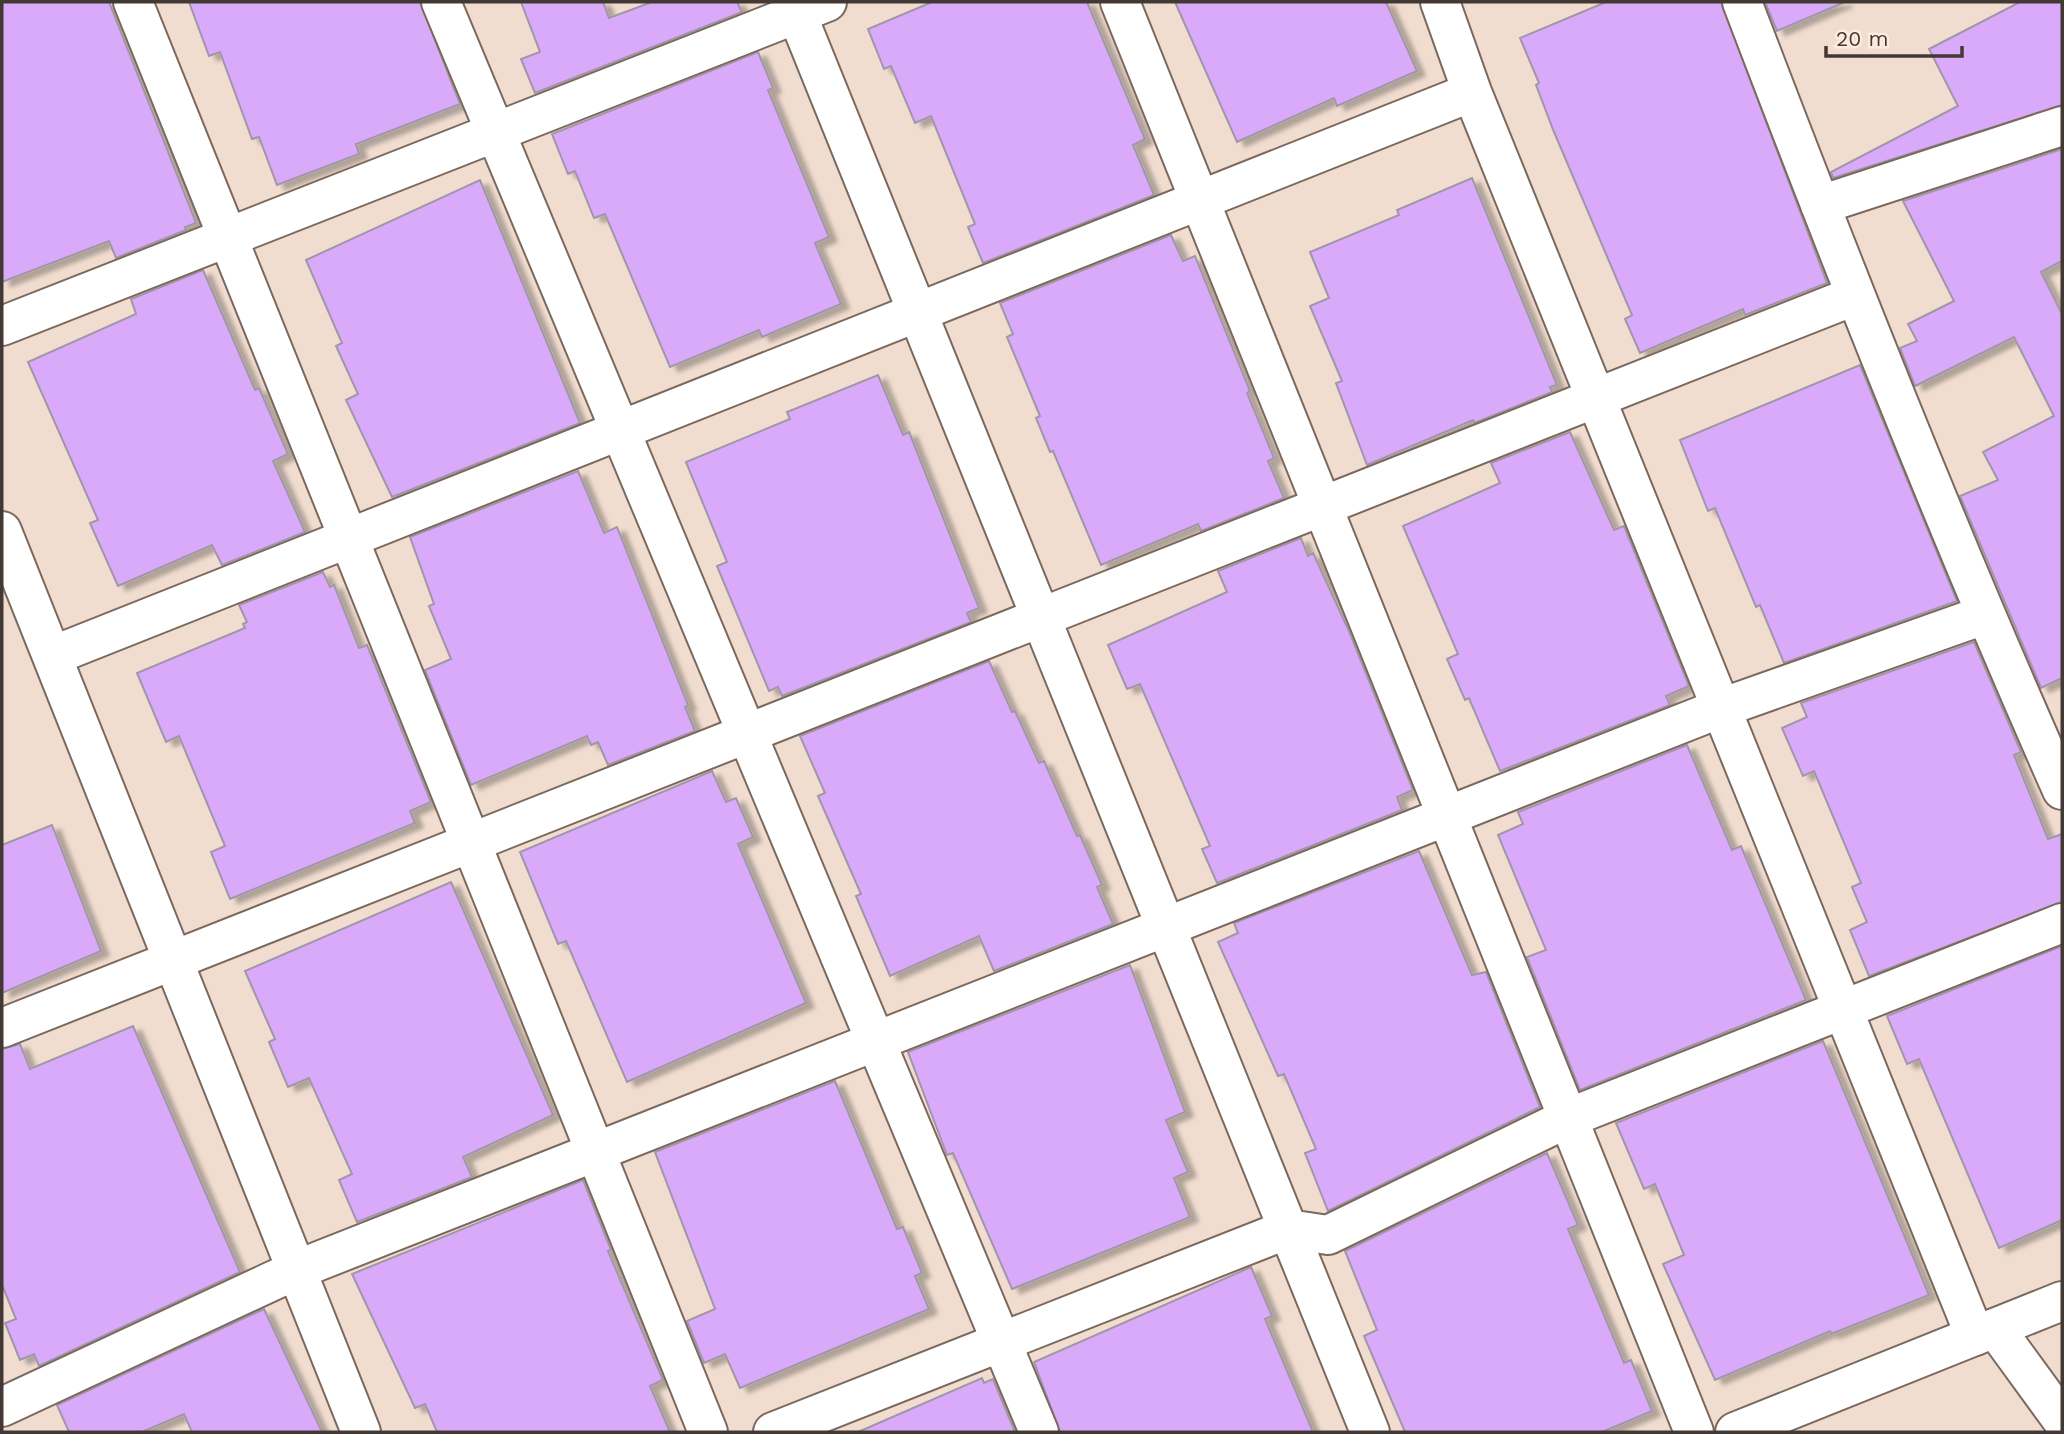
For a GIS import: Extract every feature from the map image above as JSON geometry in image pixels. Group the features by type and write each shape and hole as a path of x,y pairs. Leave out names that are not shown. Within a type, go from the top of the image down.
{"street":[{"path":"133,2 708,1432"},
{"path":"440,2 1039,1432"},
{"path":"1120,2 1694,1432"},
{"path":"1440,2 1472,92 1843,1010 1985,1332 2062,1420"},
{"path":"1742,2 1854,296 1984,615 2062,790"},
{"path":"2,326 496,132 806,6 918,312 1370,1432"},
{"path":"52,656 1472,92"},
{"path":"1820,205 2062,126"},
{"path":"2,1028 1854,296"},
{"path":"2,531 361,1432"},
{"path":"6,1412 296,1270 1721,708 1984,615"},
{"path":"773,1432 1288,1229 1328,1235 1568,1118 2062,923"},
{"path":"1735,1432 2062,1301"}],"building":[{"path":"2,2 109,2 196,223 185,227 186,230 116,258 109,241 2,282"},
{"path":"189,2 420,2 460,104 356,144 359,154 277,185 259,137 252,139 220,52 209,56"},
{"path":"521,2 603,2 609,18 652,2 737,2 742,12 535,93 521,59 540,52"},
{"path":"932,2 1087,2 1145,139 1133,145 1154,195 983,263 968,227 975,224 931,116 915,123 891,66 884,69 868,29"},
{"path":"1175,2 1386,2 1417,71 1337,106 1334,98 1237,142"},
{"path":"1606,2 1721,2 1827,283 1745,315 1743,309 1640,353 1625,319 1632,315 1554,132 1536,85 1539,83 1520,38"},
{"path":"1765,2 1845,2 1777,31"},
{"path":"2020,2 2062,2 2062,105 1833,178 1831,172 1958,106 1929,49"},
{"path":"758,52 773,88 768,90 829,237 815,243 841,304 762,337 759,330 670,367 605,214 594,218 575,171 568,174 552,134"},
{"path":"2062,149 2062,261 2041,272 2062,314 2062,678 2041,688 1960,496 1998,480 1983,452 2054,416 2014,337 1915,386 1900,348 1917,341 1908,324 1954,301 1903,201"},
{"path":"1472,178 1557,385 1550,387 1552,392 1474,423 1473,420 1367,465 1336,383 1342,381 1310,306 1329,298 1310,252 1399,215 1397,210"},
{"path":"480,180 580,423 392,497 346,400 358,394 336,346 342,343 306,260"},
{"path":"1171,235 1183,261 1195,256 1250,391 1247,393 1274,458 1268,461 1284,498 1201,531 1198,524 1101,565 1053,451 1050,452 1036,418 1040,416 1007,337 1013,334 1000,303"},
{"path":"203,270 255,390 259,388 288,454 273,461 305,532 222,565 212,545 118,586 90,523 98,520 28,362 136,314 131,299"},
{"path":"1860,365 1957,601 1784,663 1760,605 1756,607 1715,508 1708,511 1680,440"},
{"path":"878,375 903,435 909,432 979,608 967,613 971,622 782,696 778,687 769,691 717,566 727,562 686,462 790,419 787,412"},
{"path":"1570,432 1614,530 1624,526 1689,686 1666,696 1670,705 1500,771 1469,698 1465,700 1447,659 1458,654 1403,526 1500,483 1491,463"},
{"path":"578,471 604,533 617,527 688,705 685,707 695,731 608,765 598,742 591,745 587,736 471,785 425,670 451,659 429,606 434,604 410,537"},
{"path":"1301,538 1308,556 1313,553 1348,629 1413,790 1397,797 1402,810 1217,883 1202,849 1210,846 1140,684 1127,689 1108,645 1227,592 1218,571"},
{"path":"323,572 330,587 334,585 359,648 367,645 431,802 410,811 415,823 230,899 211,852 225,846 179,736 166,742 137,673 245,628 243,624 247,622 239,605"},
{"path":"1974,642 2021,752 2014,755 2048,839 2062,834 2062,902 1869,976 1850,930 1867,922 1852,887 1861,883 1814,771 1803,776 1782,728 1807,717 1801,703"},
{"path":"989,661 1012,712 1015,711 1039,763 1044,761 1077,836 1080,835 1102,885 1097,887 1113,924 994,971 979,936 890,976 856,896 861,894 818,796 825,793 800,736"},
{"path":"1687,745 1732,850 1741,846 1806,1000 1580,1090 1527,957 1546,950 1498,835 1523,824 1518,812"},
{"path":"712,771 726,802 736,798 753,837 738,844 806,1003 627,1082 566,941 558,944 520,852"},
{"path":"52,825 101,951 2,993 2,845"},
{"path":"1419,851 1472,975 1486,972 1540,1107 1328,1211 1305,1153 1316,1149 1284,1074 1278,1076 1218,942 1238,933 1234,923"},
{"path":"451,882 553,1115 463,1157 472,1177 357,1222 339,1180 352,1174 309,1078 288,1087 269,1042 275,1039 245,971"},
{"path":"2062,946 2062,1220 1999,1248 1919,1059 1907,1064 1887,1016"},
{"path":"1130,965 1185,1112 1166,1120 1188,1172 1174,1178 1190,1217 1012,1289 953,1153 947,1155 908,1052"},
{"path":"133,1026 240,1272 39,1366 34,1354 20,1360 5,1323 16,1319 2,1285 2,1049 20,1044 30,1069"},
{"path":"1823,1041 1929,1295 1831,1334 1830,1331 1715,1380 1663,1264 1684,1255 1655,1184 1644,1189 1616,1123"},
{"path":"835,1081 897,1229 903,1227 922,1273 915,1276 929,1309 740,1388 725,1354 704,1363 687,1321 715,1309 655,1152"},
{"path":"1547,1153 1578,1225 1568,1229 1624,1363 1631,1360 1652,1411 1602,1432 1405,1432 1364,1336 1377,1330 1345,1251"},
{"path":"583,1180 611,1250 608,1251 663,1380 650,1386 670,1432 437,1432 425,1404 415,1408 352,1274"},
{"path":"1251,1267 1272,1316 1265,1319 1313,1432 1060,1432 1034,1362"},
{"path":"264,1309 322,1432 192,1432 184,1414 142,1432 69,1432 57,1405"},
{"path":"982,1378 984,1383 993,1379 1015,1432 858,1432"}]}
